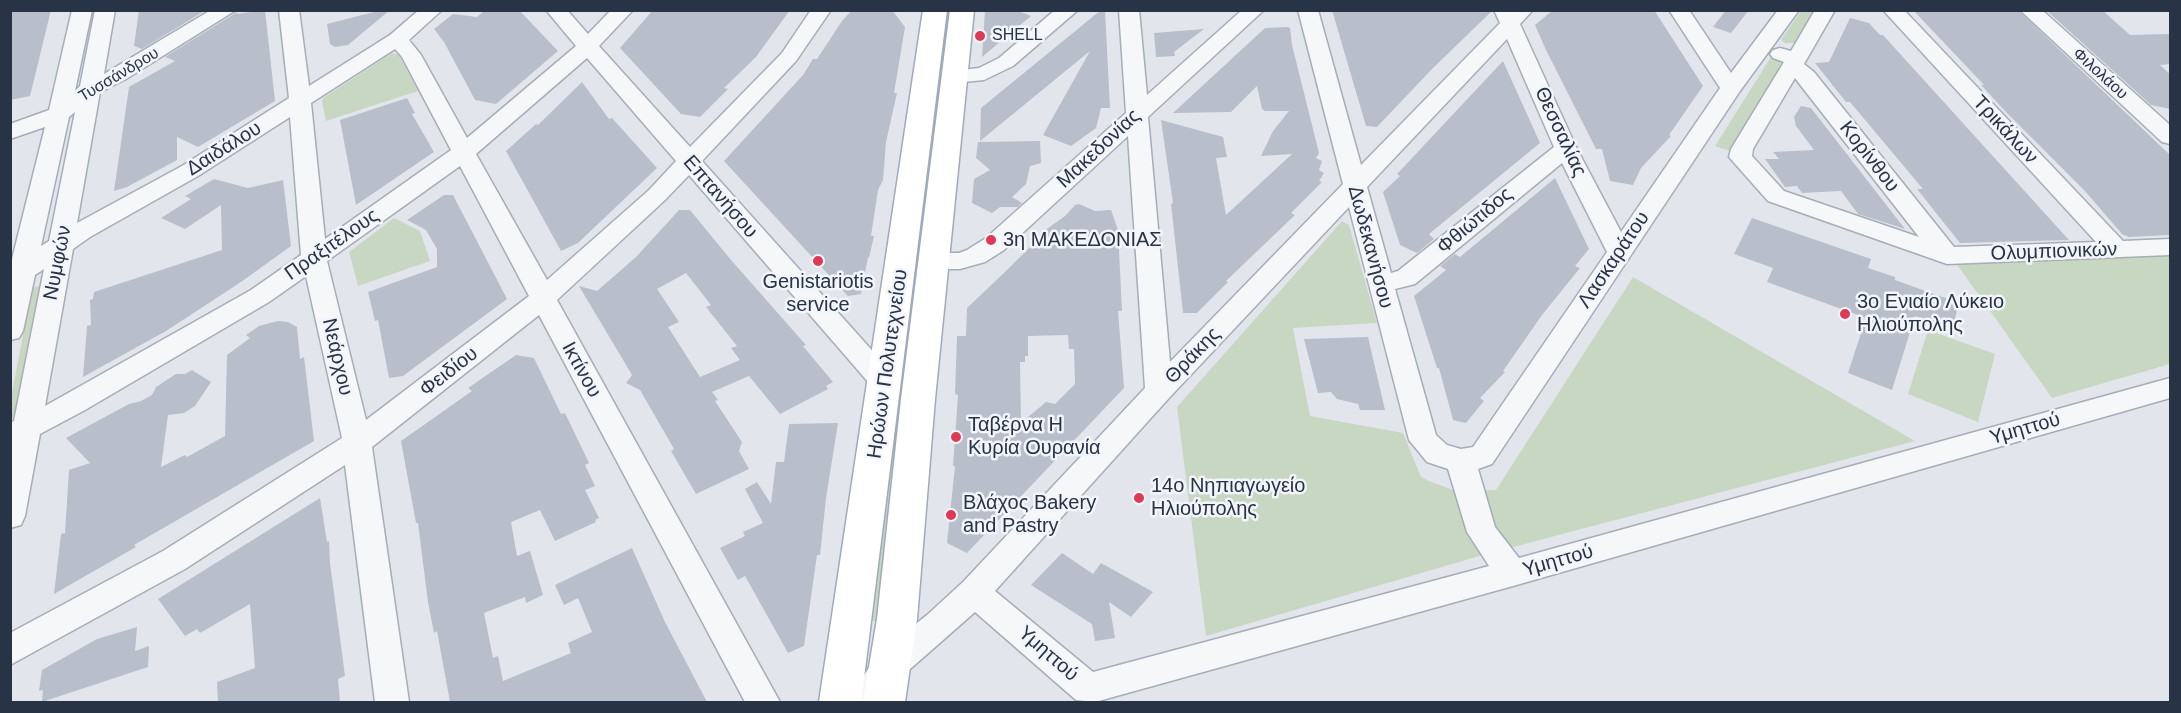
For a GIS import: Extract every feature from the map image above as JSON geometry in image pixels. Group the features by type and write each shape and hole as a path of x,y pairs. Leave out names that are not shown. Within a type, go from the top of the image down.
{"main road":[{"name":"Ηρώων Πολυτεχνείου","path":"887,684 897,619 933,261 962,10"},
{"name":"Ηρώων Πολυτεχνείου","path":"840,702 885,383 930,15"}],"street":[{"name":"Νυμφών","path":"10,331 17,276 59,114 81,10"},
{"name":"Νυμφών","path":"10,516 19,432 62,244 105,10"},
{"name":"Τυσσάνδρου","path":"10,132 59,114 90,89 119,75 226,10"},
{"name":"Νεάρχου","path":"289,10 300,101 314,258 357,443 392,702"},
{"name":"Δαιδάλου","path":"17,276 62,244 190,171 397,39 432,10"},
{"name":"Επτανήσου","path":"556,10 885,383"},
{"name":"Πραξιτέλους","path":"19,432 260,296 463,153 588,46 622,10"},
{"name":"Φειδίου","path":"10,650 174,560 357,443 542,299 631,219 689,162 789,57 821,10"},
{"path":"954,77 984,74 1006,62 1068,10"},
{"path":"1129,10 1159,391"},
{"name":"Μακεδονίας","path":"933,261 960,261 976,256 995,244 1254,10"},
{"name":"Δωδεκανήσου","path":"1308,10 1353,186 1423,440 1437,454 1461,461"},
{"path":"1679,10 1731,88"},
{"name":"Λασκαράτου","path":"1461,461 1482,456 1731,88 1789,10"},
{"path":"1825,10 1742,149 1740,157 1776,196 1942,256"},
{"name":"Τρικάλων","path":"1877,10 2107,249"},
{"name":"Τρικάλων","path":"1893,10 2107,249"},
{"name":"Φιλολάου","path":"2030,10 2170,137"},
{"name":"Θράκης","path":"866,702 887,684 939,625 974,592 1512,15"},
{"name":"Θεσσαλίας","path":"1512,15 1566,149 1619,252"},
{"name":"Ικτίνου","path":"397,39 411,55 763,702"},
{"path":"1762,47 1795,62"},
{"name":"Κορίνθου","path":"1795,62 1942,256"},
{"name":"Φθιώτιδος","path":"1380,284 1406,278 1566,149"},
{"name":"Ολυμπιονικών","path":"1942,256 2170,247"},
{"name":"Υμηττού","path":"974,592 1096,696 1514,573 2170,388"},
{"path":"1461,461 1482,532 1514,573"}],"green space":[{"path":"1801,11 1817,11 1796,43 1785,43 1781,40"},
{"path":"392,53 399,55 418,91 326,121 323,98"},
{"path":"1771,57 1780,60 1781,66 1733,152 1715,146"},
{"path":"938,80 945,80 921,279 913,279"},
{"path":"394,218 420,231 430,261 358,286 349,252"},
{"path":"1342,221 1349,225 1377,323 1293,328 1310,416 1403,433 1421,477 1429,481 1456,491 1496,490 1633,277 1915,441 1483,555 1206,636 1177,407"},
{"path":"2170,249 2170,364 2052,398 1953,259"},
{"path":"44,285 19,416 11,419 11,398 32,288"},
{"path":"911,293 919,293 880,621 871,621"},
{"path":"1928,330 1995,354 1978,422 1908,394"}],"building":[{"path":"10,10 51,10 30,96 10,100"},
{"path":"139,10 206,10 142,49 134,46"},
{"path":"265,10 275,101 198,147 177,137 177,160 127,187 114,191 129,87 175,61 165,57 237,12 237,14"},
{"path":"390,10 348,45 335,47 330,44 327,24"},
{"path":"485,10 519,10 558,51 496,104 475,100 444,42 434,29 453,14 477,17"},
{"path":"653,10 790,10 756,57 724,88 728,89 700,117 681,114 620,48"},
{"path":"852,10 892,10 905,27 894,93 897,93 886,142 883,180 878,190 871,236 874,236 861,294 848,296 724,161 803,75 813,59 817,59"},
{"path":"985,10 1016,10 1031,16 982,57"},
{"path":"1101,10 1105,10 1110,108 1101,108 1096,128 1071,146 1043,135 1090,51 980,141 981,108"},
{"path":"1332,10 1492,11 1377,127 1366,126"},
{"path":"1553,10 1654,10 1703,86 1669,135 1671,136 1641,168 1633,185 1610,181 1602,149 1596,149 1546,50 1535,25"},
{"path":"1726,10 1749,10 1731,33 1713,27"},
{"path":"1913,10 2018,10 2170,155 2170,235 2129,237 2122,234 2084,190 2006,112 1981,85 1984,85"},
{"path":"2046,10 2102,10 2130,35 2170,34 2170,64 2160,65 2170,74 2170,109 2151,105"},
{"path":"1850,18 1869,23 1880,35 1883,35 2069,240 1960,243 1917,189 1923,189 1850,102 1846,102 1815,63 1829,62"},
{"path":"1265,28 1290,28 1292,45 1319,153 1316,158 1322,161 1319,170 1324,173 1319,181 1322,182 1291,213 1295,215 1226,281 1228,282 1197,313 1183,313 1171,204 1173,203 1161,120 1223,137 1227,157 1216,158 1226,215 1292,154 1261,156 1273,131 1289,111 1262,109 1257,86 1231,112 1173,113"},
{"path":"1204,29 1174,52 1175,56 1156,57 1154,33"},
{"path":"1503,61 1540,143 1429,234 1434,239 1417,253 1400,245 1383,192 1400,176 1397,174"},
{"path":"582,82 609,119 612,118 657,168 578,243 561,251 506,151 536,124 538,125"},
{"path":"407,98 415,113 412,114 434,152 356,205 340,120"},
{"path":"1801,106 1811,108 1905,229 1858,214 1841,191 1802,193 1797,186 1785,187 1765,159 1779,159 1773,152 1814,150 1796,126 1794,117"},
{"path":"1040,141 1041,163 1030,166 1026,184 1012,197 1022,203 1018,207 1000,207 992,213 972,203 974,179 990,170 976,158 978,142"},
{"path":"1555,178 1589,249 1575,266 1580,268 1542,315 1503,371 1505,372 1480,398 1484,401 1466,423 1453,420 1439,368 1437,368 1414,296 1446,270 1440,266 1455,254 1460,257"},
{"path":"214,179 248,188 283,180 291,246 166,331 83,377 87,326 91,325 90,300 93,299 94,292 222,250 221,205 185,229 161,218 191,199 185,196"},
{"path":"444,195 453,195 507,299 403,376 389,378 378,320 375,321 368,292 437,267 437,249 426,230 407,220"},
{"path":"1079,204 1095,211 1111,210 1118,230 1122,311 1118,311 1124,388 967,553 947,543 955,466 953,466 958,395 955,394 957,336 966,336 967,308 1042,235 1040,234 1065,216 1075,205","holes":["1068,335 1069,349 1074,349 1075,384 1055,404 1046,402 1021,423 1020,362 1025,362 1025,356 1028,356 1028,336"]},
{"path":"679,210 690,210 806,345 803,346 833,382 826,386 828,389 780,414 749,376 712,392 718,400 715,401 742,442 739,451 749,469 696,494 671,451 674,449 640,390 626,383 632,375 579,286 597,291 636,257","holes":["686,273 711,305 706,307 737,346 731,348 740,360 700,377 668,327 679,322 657,289"]},
{"path":"1752,218 1871,259 1868,268 1959,303 1952,330 1915,316 1892,390 1848,373 1866,318 1767,282 1773,268 1734,254"},
{"path":"278,321 288,322 297,327 300,359 304,357 314,441 54,594 61,534 65,533 69,470 90,463 66,438 129,404 152,395 156,387 176,374 185,374 192,370 211,382 195,406 184,413 168,415 161,467 185,455 187,457 225,436 227,355 250,338 246,335 259,326"},
{"path":"1368,337 1385,410 1360,410 1358,404 1337,399 1331,392 1318,393 1304,339"},
{"path":"516,355 534,358 561,414 565,413 589,463 585,465 595,486 585,490 599,518 595,520 596,522 555,541 540,510 511,522 517,556 530,551 543,595 526,603 525,597 484,613 493,658 498,656 503,681 571,653 568,643 592,632 578,598 564,605 555,585 632,548 665,622 707,702 450,702 437,631 434,633 428,602 418,523 416,523 401,441 472,391 468,388"},
{"path":"838,423 820,555 817,555 804,646 788,653 745,576 738,580 720,548 745,536 743,532 763,523 745,489 757,482 771,504 776,462 784,462 789,424"},
{"path":"320,498 327,542 329,541 345,676 338,679 340,702 218,702 217,682 255,668 250,604 200,633 197,629 185,636 158,599"},
{"path":"1062,553 1093,574 1101,563 1153,592 1131,617 1109,602 1115,638 1095,641 1092,624 1031,585"},
{"path":"137,627 135,651 149,646 148,667 42,702 43,690 39,691 42,670 97,639"}],"place":[{"name":"SHELL","path":"980,36"},
{"name":"3η ΜΑΚΕΔΟΝΙΑΣ","path":"991,240"},
{"name":"Genistariotis service","path":"818,261"},
{"name":"3ο Ενιαίο Λύκειο Ηλιούπολης","path":"1845,314"},
{"name":"Ταβέρνα Η Κυρία Ουρανία","path":"956,437"},
{"name":"14ο Νηπιαγωγείο Ηλιούπολης","path":"1139,498"},
{"name":"Βλάχος Bakery and Pastry","path":"951,515"}]}
